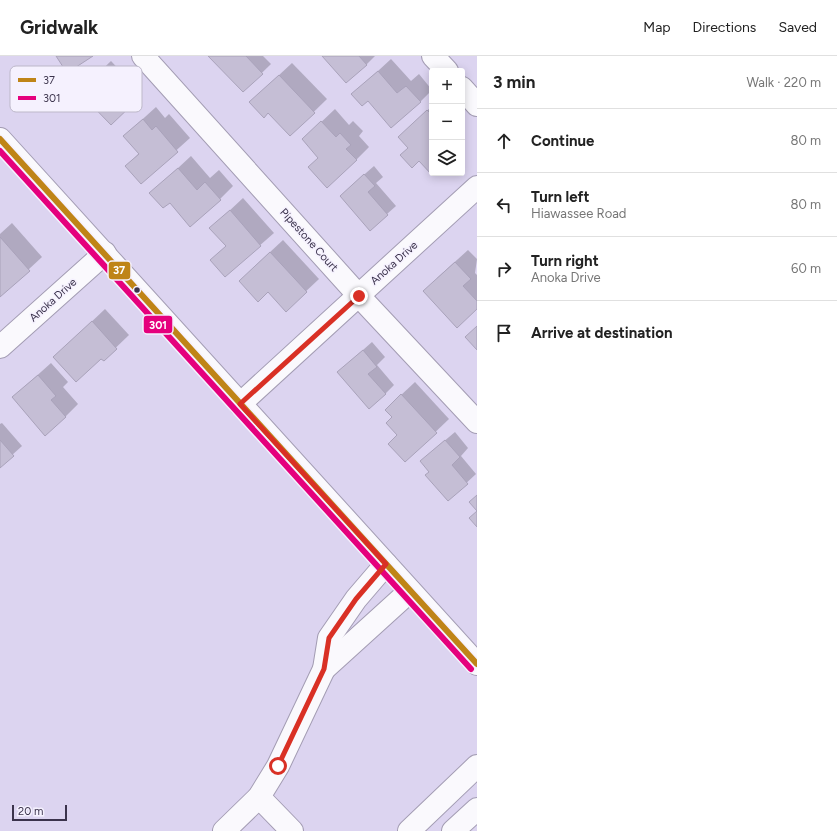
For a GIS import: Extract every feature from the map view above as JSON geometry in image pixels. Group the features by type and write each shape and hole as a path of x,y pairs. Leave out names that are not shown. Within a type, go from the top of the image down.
{"street":[{"name":"Pipestone Court","path":"144,56 359,296 477,422"},
{"path":"433,56 444,68"},
{"path":"465,91 477,105"},
{"path":"0,139 477,664"},
{"name":"Anoka Drive","path":"240,404 477,187"},
{"name":"Anoka Drive","path":"0,347 105,253"},
{"path":"224,831 259,797 278,766 324,669 329,638 356,599 386,564"},
{"path":"324,669 410,591"},
{"path":"408,831 477,766"},
{"path":"259,797 292,831"},
{"path":"454,831 477,809"}],"building":[{"path":"56,56 93,56 78,66 62,66"},
{"path":"208,56 246,56 263,74 243,92"},
{"path":"322,56 359,56 367,65 346,83"},
{"path":"378,71 397,93 406,86 421,102 391,128 368,101 362,106 351,94"},
{"path":"279,75 315,113 290,136 268,113 264,118 249,102"},
{"path":"427,110 429,112 429,172 419,161 412,168 400,155 408,148 398,137"},
{"path":"98,112 125,112 111,125"},
{"path":"143,119 152,130 156,126 178,152 141,184 125,166 139,154 123,136"},
{"path":"321,121 336,137 340,133 351,145 346,149 357,160 327,188 308,167 318,158 302,139"},
{"path":"178,168 197,190 205,182 221,200 190,227 170,203 163,208 149,193"},
{"path":"364,174 375,186 368,192 388,215 370,231 340,196"},
{"path":"230,210 261,246 225,277 210,260 226,246 209,228"},
{"path":"0,237 30,271 0,297"},
{"path":"270,252 307,292 286,312 268,292 258,302 239,281"},
{"path":"455,262 471,279 463,286 477,301 477,309 457,328 423,291"},
{"path":"92,321 117,349 104,361 101,359 76,382 53,357"},
{"path":"477,326 477,350 465,337"},
{"path":"363,350 377,367 368,374 386,394 369,409 337,372"},
{"path":"38,375 56,396 51,400 66,417 45,436 12,397"},
{"path":"401,394 437,433 405,462 388,444 397,435 386,423 392,417 385,410"},
{"path":"0,440 14,456 0,468"},
{"path":"445,440 460,457 452,465 468,484 448,501 425,475 429,472 420,461"},
{"path":"477,495 477,511 469,502"},
{"path":"477,511 477,527 469,518"}],"transit line":[{"name":"37","path":"0,139 477,664"},
{"name":"301","path":"0,151 471,669"}],"route":[{"path":"278,766 324,669 329,638 356,599 386,564 240,404 359,296"}]}
